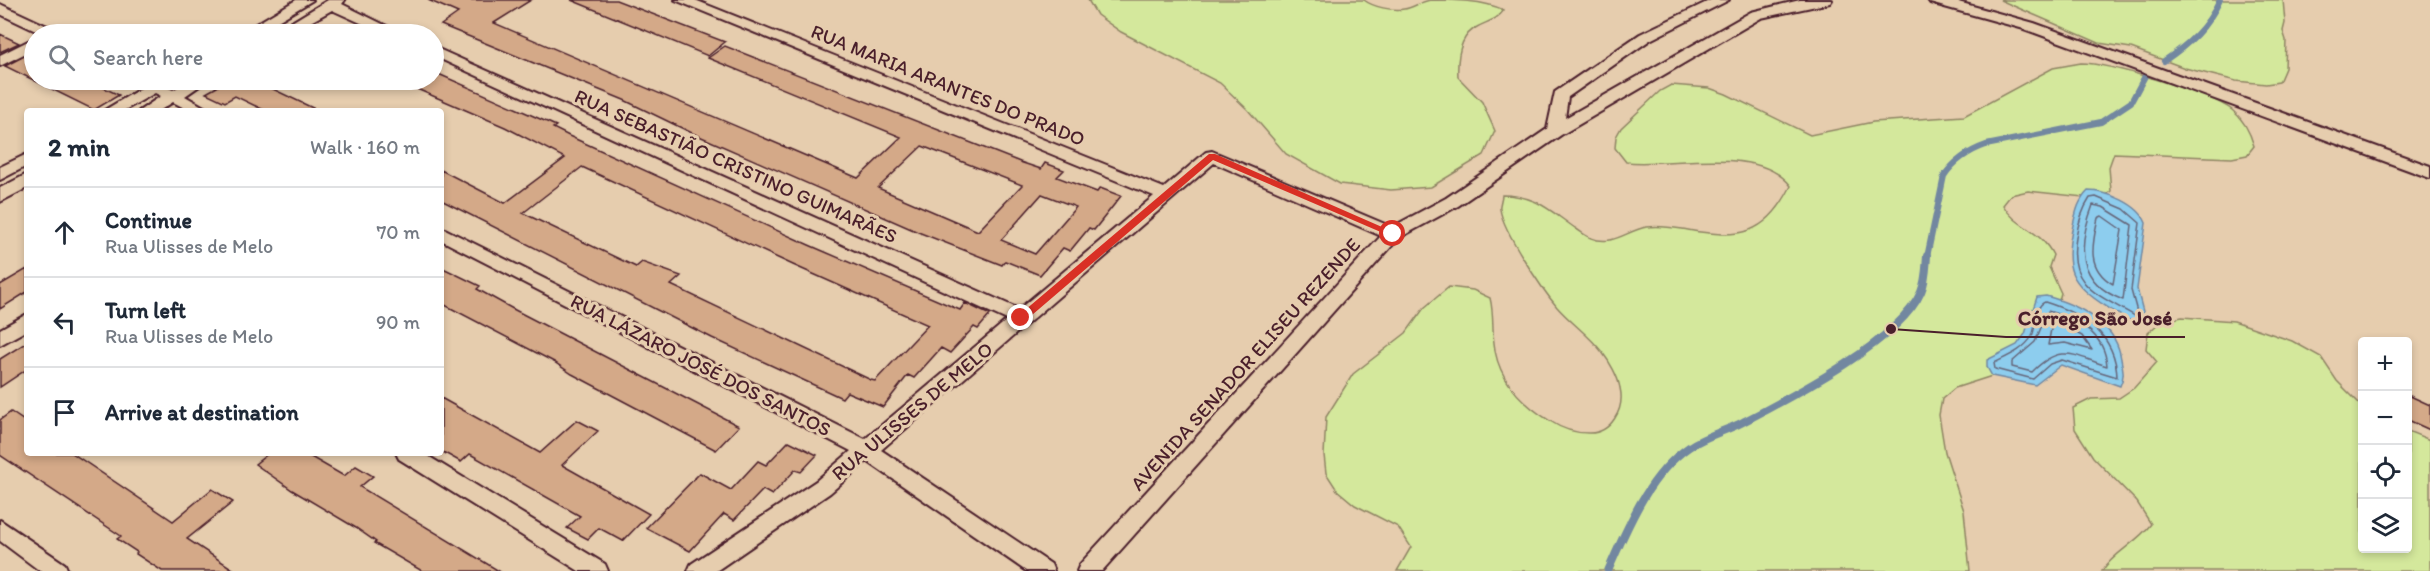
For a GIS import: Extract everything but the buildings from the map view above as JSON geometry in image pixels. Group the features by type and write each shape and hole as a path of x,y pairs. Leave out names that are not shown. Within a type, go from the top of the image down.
{"street":[{"path":"264,24 306,0"},
{"name":"RUA MARIA ARANTES DO PRADO","path":"682,0 1166,195"},
{"path":"1555,131 1561,95 1645,37 1722,0"},
{"name":"AVENIDA SENADOR ELISEU REZENDE","path":"1088,571 1393,234 1452,202 1555,131 1756,15 1779,8 1825,0"},
{"path":"1935,0 2029,26 2430,172"},
{"path":"296,24 335,2 377,24"},
{"path":"0,8 31,24"},
{"path":"0,61 24,48"},
{"name":"RUA SEBASTIÃO CRISTINO GUIMARÃES","path":"444,56 1021,318"},
{"path":"115,108 142,90"},
{"path":"165,90 197,108"},
{"path":"152,108 184,90"},
{"name":"RUA ULISSES DE MELO","path":"699,571 823,487 1212,156 1393,234"},
{"path":"0,174 24,161"},
{"path":"0,196 24,182"},
{"name":"RUA LÁZARO JOSÉ DOS SANTOS","path":"444,234 866,450 1043,571"},
{"path":"0,338 24,323"},
{"path":"411,456 597,571"},
{"path":"0,529 57,571"}],"green space":[{"path":"1088,0 1364,0 1388,9 1399,9 1431,0 1449,0 1478,2 1496,7 1504,10 1466,36 1460,49 1458,70 1458,77 1482,102 1495,131 1484,155 1431,187 1391,190 1340,184 1286,154 1248,110 1220,83 1121,32 1097,15"},
{"path":"2000,0 2283,0 2285,23 2283,31 2286,40 2285,68 2279,82 2266,84 2236,81 2185,68 2131,48 2099,43"},
{"path":"2081,63 2113,68 2159,80 2221,103 2240,117 2254,146 2247,155 2232,158 2114,153 2109,167 2111,191 2102,199 2028,191 2011,195 2003,205 2014,219 2048,246 2053,255 2049,267 2061,293 2049,337 1992,376 1955,388 1942,399 1939,415 1945,452 1964,511 1970,571 1397,571 1411,547 1398,527 1355,505 1337,490 1326,473 1324,455 1326,417 1353,374 1406,333 1424,308 1449,287 1473,290 1490,298 1494,343 1500,368 1512,389 1529,406 1555,424 1573,431 1596,432 1610,425 1618,412 1621,396 1615,374 1602,352 1557,307 1533,274 1508,231 1500,204 1502,195 1533,201 1587,236 1599,240 1613,239 1652,226 1722,234 1749,230 1761,224 1772,215 1791,186 1777,173 1758,165 1737,161 1626,162 1615,148 1616,137 1621,128 1660,91 1671,85 1709,88 1726,94 1810,135 1873,122 1964,116 2053,68"},
{"path":"2182,317 2234,321 2292,341 2321,357 2337,381 2358,402 2358,553 2412,553 2412,433 2430,440 2430,571 2102,571 2151,524 2137,502 2093,457 2075,429 2073,408 2091,399 2119,398 2134,388 2157,362 2146,349 2148,333 2160,322"}],"water":[{"path":"2088,191 2104,193 2122,200 2137,210 2146,223 2137,289 2145,319 2140,324 2123,317 2095,299 2085,291 2072,274 2070,240 2078,207"},
{"path":"2046,296 2071,304 2104,325 2118,346 2123,376 2120,386 2061,365 2035,385 1992,376 1987,367 1987,360 2017,345 2025,334 2037,297"}],"waterway":[{"path":"2164,61 2196,35 2220,0"},
{"path":"1927,257 1944,176 1957,161 1986,145 2101,122 2131,102 2145,76"},
{"path":"1608,571 1640,503 1650,487 1675,459 1695,443 1743,422 1815,383 1868,348 1909,311 1923,288 1927,256"}],"place":[{"name":"Córrego São José","path":"1891,329"}],"route":[{"path":"1021,318 1212,156 1393,234"}]}
